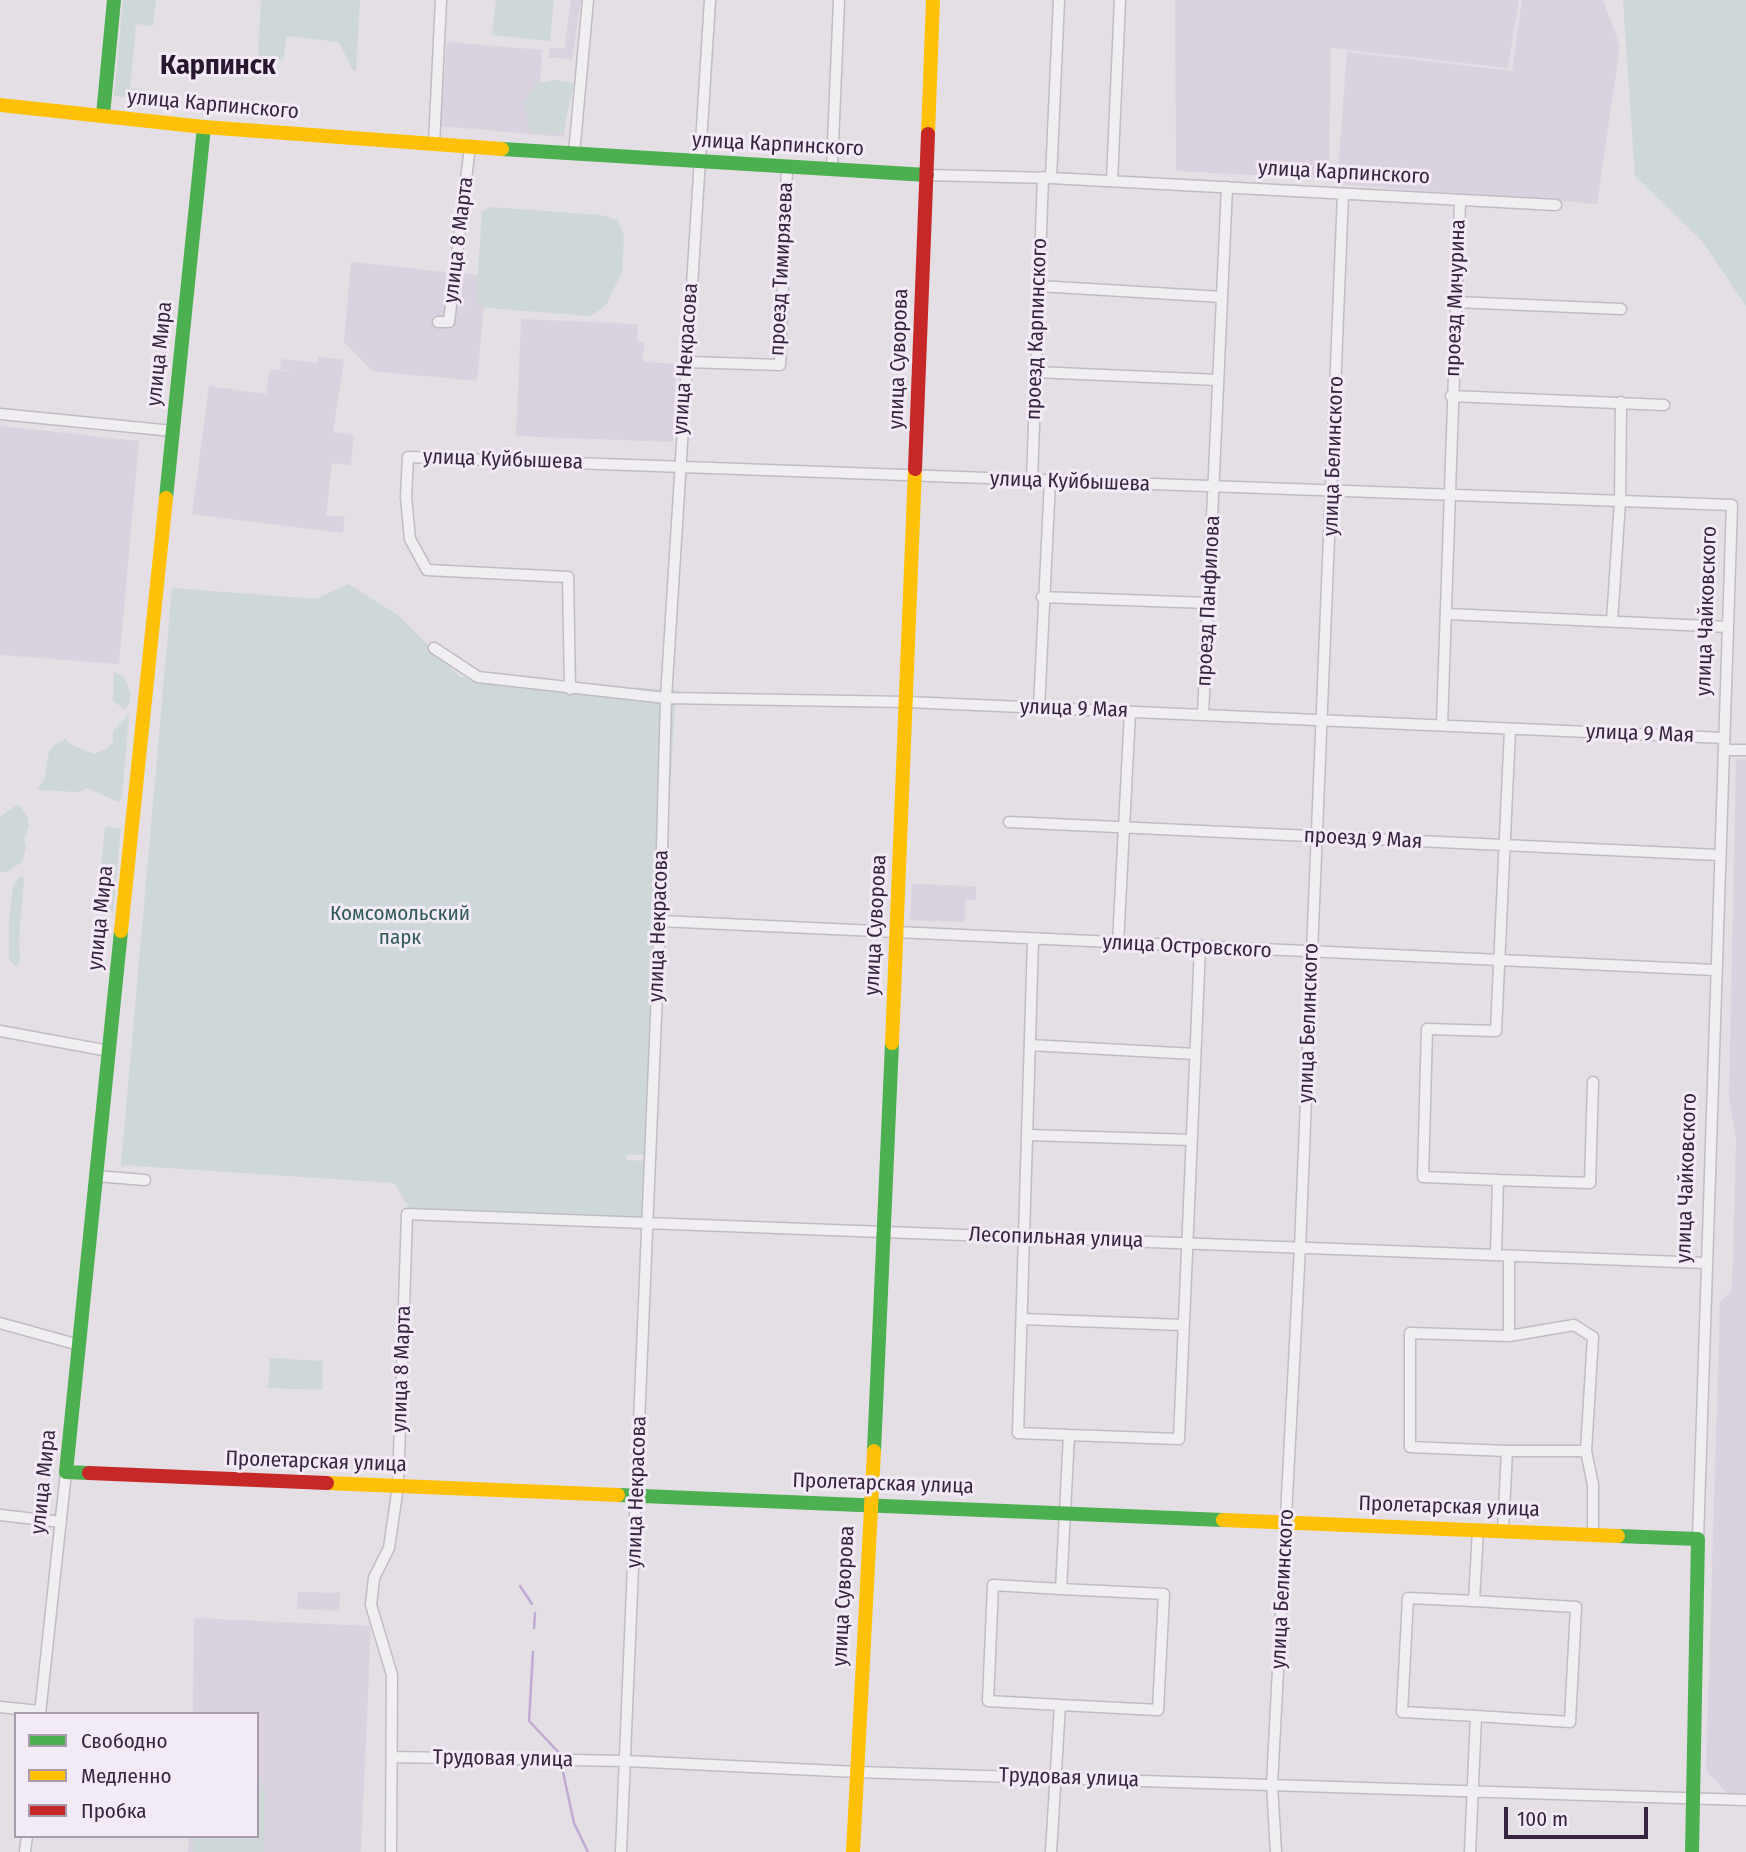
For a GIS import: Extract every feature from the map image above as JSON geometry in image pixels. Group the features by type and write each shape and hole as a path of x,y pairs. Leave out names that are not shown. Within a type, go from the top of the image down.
{"main road":[{"path":"103,115 114,0"},
{"name":"улица Суворова","path":"853,1852 885,1232 908,702 933,0"},
{"name":"улица Карпинского","path":"0,105 204,127 698,163 927,175"},
{"name":"улица Мира","path":"66,1472 204,127"},
{"name":"Пролетарская улица","path":"66,1472 870,1505 1066,1520 1286,1522 1698,1538"},
{"name":"улица Чайковского","path":"1692,1852 1698,1538"}],"street":[{"path":"434,144 441,0"},
{"path":"574,154 587,0"},
{"name":"улица Некрасова","path":"621,1852 627,1761 660,921 666,698 710,0"},
{"path":"832,168 839,0"},
{"name":"проезд Карпинского","path":"1032,480 1039,286 1059,0"},
{"path":"1112,181 1121,0"},
{"name":"улица 8 Марта","path":"438,322 450,322 470,146"},
{"name":"проезд Тимирязева","path":"687,362 780,365 787,167"},
{"name":"улица Карпинского","path":"927,175 1112,181 1556,205"},
{"path":"1215,487 1227,187"},
{"name":"улица Белинского","path":"1276,1852 1272,1785 1300,1247 1343,194"},
{"name":"проезд Мичурина","path":"1442,726 1448,614 1451,396 1460,201"},
{"path":"1039,286 1222,297"},
{"path":"1455,302 1621,309"},
{"path":"1035,372 1218,380"},
{"name":"проезд Мичурина","path":"1451,396 1664,404"},
{"path":"1612,621 1620,502 1621,402"},
{"path":"0,414 173,430"},
{"name":"улица Куйбышева","path":"570,689 568,577 428,570 410,539 406,497 408,457 1732,505"},
{"path":"1039,708 1042,597 1050,481"},
{"name":"проезд Панфилова","path":"1203,715 1215,487"},
{"name":"улица Чайковского","path":"1698,1538 1718,855 1732,505"},
{"path":"1042,597 1207,603"},
{"path":"1448,614 1728,627"},
{"name":"улица 9 Мая","path":"434,648 478,677 666,698 908,702 1724,738"},
{"path":"1118,943 1130,712"},
{"path":"1510,729 1496,1031 1427,1030 1423,1177 1590,1182 1593,1082"},
{"path":"1724,750 1746,750"},
{"name":"проезд 9 Мая","path":"1009,822 1718,855"},
{"name":"улица Островского","path":"660,921 1715,970"},
{"path":"1033,939 1018,1433 1179,1439 1200,947"},
{"path":"0,1031 109,1051"},
{"path":"1030,1045 1195,1054"},
{"path":"1028,1135 1191,1140"},
{"path":"96,1175 145,1180"},
{"path":"1496,1255 1498,1180"},
{"name":"улица 8 Марта","path":"391,1852 393,1675 371,1605 374,1578 389,1548 398,1486 407,1214"},
{"name":"Лесопильная улица","path":"407,1214 1706,1263"},
{"path":"1509,1255 1509,1336"},
{"path":"1022,1319 1183,1325"},
{"path":"0,1323 79,1345"},
{"path":"1586,1451 1410,1447 1409,1333 1509,1336 1574,1325 1593,1338 1586,1451 1593,1485 1593,1534"},
{"path":"1061,1589 1069,1435"},
{"path":"1503,1531 1507,1451"},
{"name":"улица Мира","path":"40,1712 66,1472"},
{"path":"0,1515 61,1522"},
{"path":"1474,1601 1478,1530"},
{"path":"993,1585 1061,1589 1164,1594 1158,1710 988,1701 993,1585"},
{"path":"1408,1598 1474,1601 1576,1607 1570,1722 1402,1712 1408,1598"},
{"path":"1051,1852 1060,1705"},
{"path":"0,1707 33,1712"},
{"path":"1470,1852 1476,1716"},
{"name":"Трудовая улица","path":"392,1757 627,1761 857,1772 1746,1800"}],"shaded area":[{"path":"571,0 581,0 572,60 548,57 550,48 564,49"},
{"path":"1175,0 1519,0 1508,68 1331,48 1329,179 1176,171"},
{"path":"1522,0 1603,0 1620,46 1597,204 1337,184 1347,52 1512,71"},
{"path":"447,42 542,50 540,84 569,86 564,137 440,126"},
{"path":"351,262 487,276 477,381 372,371 344,342"},
{"path":"521,319 638,324 637,341 644,342 643,362 676,364 673,442 516,436"},
{"path":"318,356 344,360 333,432 354,435 351,465 332,463 326,515 345,517 343,533 192,514 209,386 266,394 270,369 291,372 280,369 281,359 317,363"},
{"path":"0,426 139,441 119,664 0,655"},
{"path":"1736,759 1746,759 1746,1794 1728,1794 1706,1770 1720,1303 1732,1289 1736,1139 1729,1098"},
{"path":"912,884 976,886 976,900 965,900 965,922 910,920"},
{"path":"298,1592 340,1593 339,1611 297,1609"},
{"path":"194,1618 371,1626 361,1852 188,1852 189,1838 259,1838 259,1712 193,1712"}],"green space":[{"path":"123,0 156,0 153,26 136,24 130,88 142,89 141,99 114,96"},
{"path":"261,0 360,0 356,71 352,69 339,42 287,36 283,60 258,57"},
{"path":"496,0 554,0 550,41 492,35"},
{"path":"1623,0 1746,0 1746,306 1702,241 1635,176"},
{"path":"554,80 574,83 563,133 531,132 523,103 535,84"},
{"path":"490,207 600,215 618,220 624,236 622,271 607,304 591,316 486,308 476,302 482,212"},
{"name":"Комсомольский парк","path":"348,584 398,615 460,677 676,690 648,1155 626,1155 626,1160 646,1161 643,1222 410,1209 394,1183 121,1165 172,588 316,599"},
{"path":"114,672 124,677 131,694 129,705 124,709 113,701"},
{"path":"129,714 122,799 118,802 88,788 78,792 37,790 44,780 49,752 56,744 65,739 74,746 95,754 108,748 113,741 113,731"},
{"path":"18,804 28,817 29,827 24,839 26,848 22,862 7,872 0,872 0,817"},
{"path":"105,827 121,828 113,912 97,911"},
{"path":"19,877 24,878 20,962 16,967 9,959 9,922 13,887"},
{"path":"270,1358 323,1361 322,1390 268,1388"},
{"path":"259,1775 265,1791 264,1852 193,1852 194,1838 259,1838"}],"waterway":[{"path":"520,1586 532,1604"},
{"path":"534,1628 535,1613"},
{"path":"533,1652 529,1721 562,1756"},
{"path":"563,1772 574,1823 588,1852"}],"traffic: fast":[{"path":"103,115 114,0"},
{"path":"166,498 204,127"},
{"path":"502,149 927,175"},
{"path":"89,1473 66,1472 121,931"},
{"path":"874,1451 892,1043"},
{"path":"618,1495 1223,1520"},
{"path":"1618,1536 1698,1539 1692,1852"}],"traffic: slow":[{"path":"928,134 933,0"},
{"path":"0,105 204,127 502,149"},
{"path":"892,1043 915,469"},
{"path":"121,931 166,498"},
{"path":"853,1852 874,1451"},
{"path":"327,1483 618,1495"},
{"path":"1223,1520 1618,1536"}],"traffic: jam":[{"path":"915,469 928,134"},
{"path":"89,1473 327,1483"}],"district":[{"name":"Карпинск","path":"218,66"}]}
